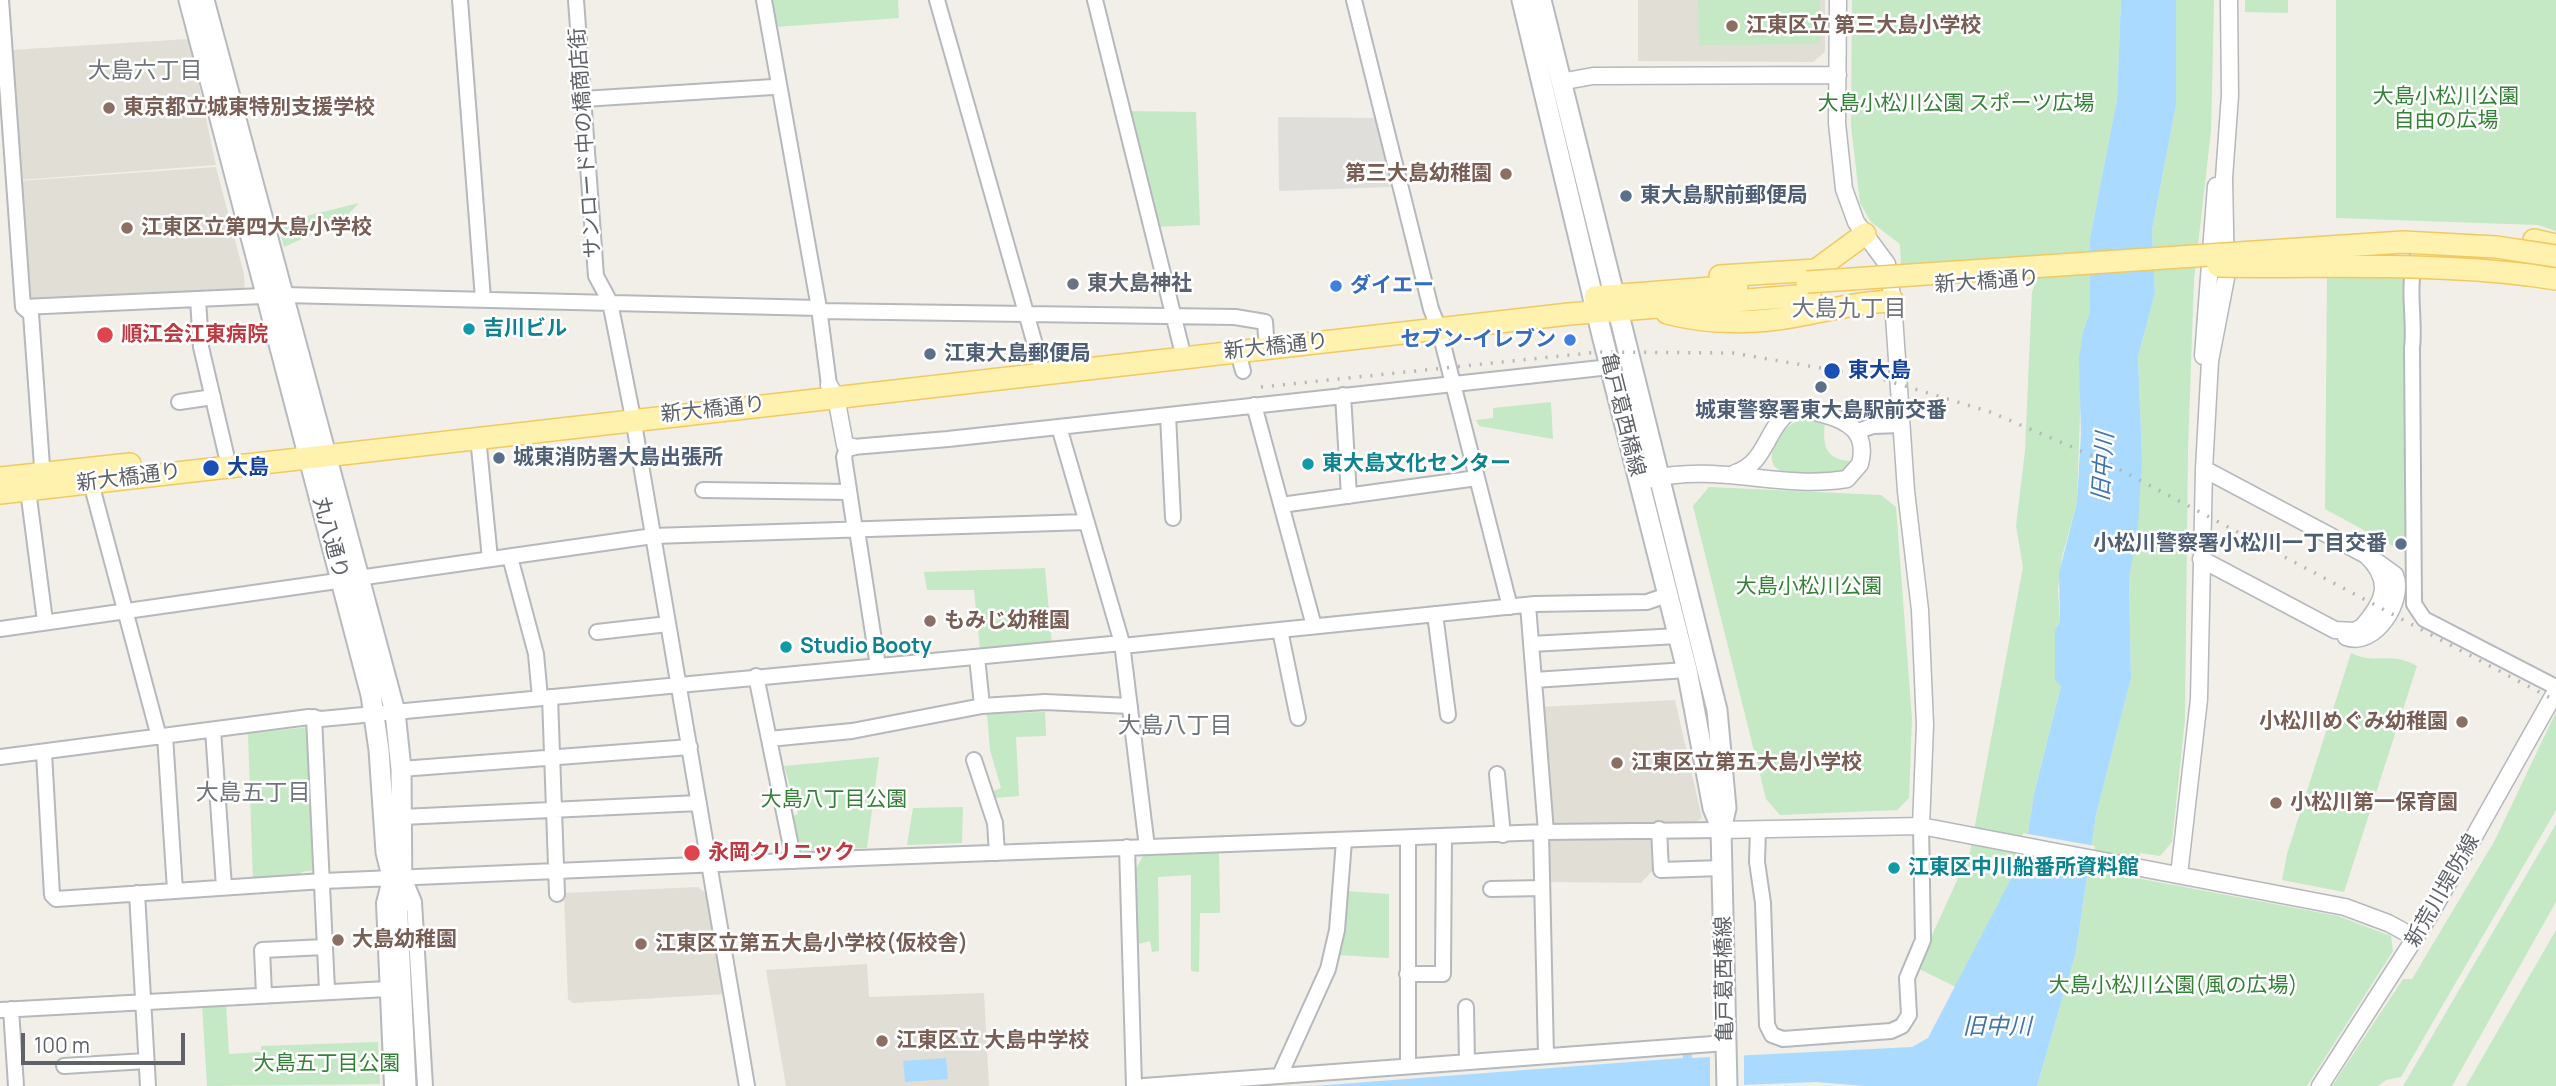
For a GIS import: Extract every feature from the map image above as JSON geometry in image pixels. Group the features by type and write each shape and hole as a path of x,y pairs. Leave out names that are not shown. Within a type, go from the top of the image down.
{"main road":[{"name":"丸八通り","path":"189,0 275,295"},
{"name":"丸八通り","path":"204,0 275,295 350,579 395,712 401,769 402,817 398,888 406,1086"},
{"name":"亀戸葛西橋線","path":"1522,0 1605,303 1659,477 1705,653 1723,754 1726,808 1721,830 1727,1086"},
{"name":"亀戸葛西橋線","path":"1541,0 1605,303 1610,367 1687,670 1713,808 1721,830"},
{"path":"2217,259 2334,235 2384,232 2432,231 2534,240 2556,245"},
{"path":"1652,299 1705,277 1816,270 1865,234"},
{"name":"新大橋通り","path":"0,478 38,484 91,483 316,450 832,391 1040,362 1266,336 1436,323 1605,303 2217,259 2403,242 2496,247 2556,256"},
{"name":"新大橋通り","path":"2217,259 2403,255 2485,258 2556,266"},
{"path":"2217,259 2336,269 2432,266 2556,279"},
{"path":"1652,299 1725,321 1797,316 1856,302 1893,301"},
{"name":"新大橋通り","path":"832,391 1240,362 1436,323"},
{"name":"新大橋通り","path":"0,493 38,484 226,454 478,437 631,413"},
{"name":"丸八通り","path":"350,579 374,712 398,888 414,1086"},
{"path":"1696,616 1689,631 1679,639 1696,643 1705,653"}],"street":[{"path":"1,0 23,307 31,314 45,621"},
{"path":"460,0 483,299"},
{"name":"サンロード中の橋商店街","path":"576,0 596,276 610,302 631,413 747,1086"},
{"path":"764,0 776,87 832,391 850,447 844,457 878,666"},
{"path":"937,0 1040,362"},
{"path":"1095,0 1181,346"},
{"path":"1354,0 1510,607"},
{"path":"1758,829 1757,862 1763,903 1767,1025 1772,1035 1783,1039 1891,1031 1902,1026 1909,1015 1907,978 1923,940 1920,826 1925,725 1920,610 1901,425 1893,301 1887,264 1847,203 1844,189 1837,123 1838,0"},
{"path":"2179,874 2196,734 2210,361 2226,278 2224,178 2229,112 2229,0"},
{"path":"1560,82 1593,76 1838,75"},
{"path":"583,99 776,87"},
{"path":"2556,266 2501,256 2420,252 2413,264 2412,284 2415,325 2412,348 2414,604 2424,619 2556,689"},
{"path":"23,307 275,295 483,299 1235,317 1265,322 1266,336"},
{"path":"198,299 201,347 226,454"},
{"path":"850,447 1610,367"},
{"path":"1343,395 1349,496"},
{"path":"179,402 213,397"},
{"path":"1254,405 1314,626"},
{"path":"1639,482 1687,472 1834,481 1853,475 1862,459 1858,431 1844,420 1795,410 1786,414 1753,463 1735,473"},
{"path":"1168,415 1173,518"},
{"path":"1858,431 1873,426 1901,425"},
{"path":"1059,427 1122,644 1147,847"},
{"path":"478,437 490,559"},
{"path":"1769,439 1765,450 1768,468 1778,477 1790,480"},
{"path":"2202,559 2335,630 2355,631 2362,628 2383,593 2382,573 2366,555 2204,469"},
{"path":"1281,505 1477,478"},
{"path":"91,483 162,736 175,890"},
{"path":"703,490 849,492"},
{"path":"0,629 653,536 1086,522"},
{"path":"510,557 545,698 552,757 557,894"},
{"path":"0,757 314,717 395,712 1528,605 1647,602 1667,595"},
{"path":"1528,605 1543,832 1546,1056"},
{"path":"1435,614 1448,715"},
{"path":"597,632 668,624"},
{"path":"1280,630 1298,718"},
{"path":"1531,645 1679,639"},
{"path":"977,657 982,706"},
{"path":"1534,680 1687,670"},
{"path":"756,676 794,861"},
{"name":"新荒川堤防線","path":"2320,1086 2416,937 2556,689"},
{"path":"769,740 852,731 982,706 1045,702 1130,706"},
{"path":"314,717 327,990"},
{"path":"213,730 224,887"},
{"path":"401,769 690,747"},
{"path":"44,753 52,895 56,899 323,881 398,888 556,871 1127,847 1543,832 1920,826 2345,907 2416,937"},
{"path":"974,760 995,823 997,853"},
{"path":"1497,774 1503,835"},
{"path":"402,817 699,803"},
{"path":"1659,829 1661,870 1722,868"},
{"path":"1407,974 1443,974 1444,837"},
{"path":"1408,838 1408,1066"},
{"path":"1280,1075 1328,969 1337,930 1344,841"},
{"path":"1127,847 1133,1086"},
{"path":"392,1086 384,903 398,888"},
{"path":"398,888 414,902 425,1086"},
{"path":"1491,890 1542,888"},
{"path":"137,893 148,1086"},
{"path":"264,994 262,950 326,947"},
{"path":"16,1086 5,1009 327,990 387,989"},
{"path":"1466,1007 1467,1062"},
{"path":"1144,1086 1726,1045"},
{"path":"64,1066 146,1061"}],"shaded area":[{"name":"江東区立 第三大島小学校","path":"1638,0 1825,0 1825,52 1813,62 1638,61"},
{"name":"東京都立城東特別支援学校","path":"189,39 216,165 19,180 10,50"},
{"path":"1278,117 1375,118 1391,187 1279,191"},
{"name":"江東区立第四大島小学校","path":"216,167 244,274 245,292 29,304 19,181"},
{"name":"江東区立第五大島小学校","path":"1675,700 1702,818 1694,823 1554,826 1548,823 1540,707"},
{"path":"1657,835 1659,864 1641,883 1547,882 1545,845 1551,839"},
{"name":"江東区立第五大島小学校(仮校舎)","path":"698,887 707,894 725,994 573,1003 568,999 564,893"},
{"name":"江東区立 大島中学校","path":"867,964 869,997 984,993 989,1086 786,1086 766,970"}],"green space":[{"path":"769,0 898,0 899,18 775,27"},
{"path":"1698,0 1820,0 1820,44 1699,45"},
{"name":"大島小松川公園 スポーツ広場","path":"1852,0 2121,0 2117,99 2090,238 2092,290 2090,312 2083,331 2077,502 2062,557 2058,589 2060,622 2055,630 2055,681 2061,686 2034,794 2025,852 1956,987 1917,968 1970,852 2023,567 2016,526 2025,451 2032,292 2046,256 1944,265 1937,262 1901,264 1900,244 1871,222 1860,203 1851,126"},
{"name":"大島小松川公園(風の広場)","path":"2176,0 2214,0 2211,131 2194,280 2188,449 2185,719 2172,842 2160,856 2140,853 2136,878 2338,916 2391,936 2393,951 2307,1086 2037,1086 2076,952 2096,815 2131,678 2129,579 2142,458 2138,357 2155,293 2152,230 2176,105"},
{"path":"2245,0 2288,0 2288,13 2245,12"},
{"name":"大島小松川公園 自由の広場","path":"2336,0 2556,0 2556,231 2538,225 2336,218"},
{"path":"1127,111 1196,112 1200,225 1156,227"},
{"path":"359,203 342,221 284,247 278,223"},
{"path":"2406,275 2406,553 2325,509 2327,278"},
{"path":"1551,402 1553,439 1479,426 1476,420 1493,418 1493,408"},
{"path":"1802,419 1825,424 1826,447 1834,457 1856,461 1845,475 1785,474 1774,466 1772,452 1778,438 1789,426"},
{"name":"大島小松川公園","path":"1709,487 1881,495 1896,507 1912,719 1909,798 1897,810 1780,815 1766,799 1693,506"},
{"path":"1045,568 1052,645 980,649 974,590 927,590 924,572"},
{"path":"2351,653 2367,658 2398,659 2417,666 2344,892 2282,880 2287,854"},
{"path":"1045,712 1046,736 1016,737 1019,796 994,798 991,792 1001,788 990,750 987,714"},
{"path":"2556,712 2556,810 2401,1077 2386,1080 2378,1086 2332,1086 2403,979 2412,979 2495,840"},
{"path":"309,727 316,870 301,872 301,878 253,881 248,734"},
{"name":"大島八丁目公園","path":"879,757 867,848 801,851 793,816 798,814 784,766"},
{"path":"963,807 962,843 907,845 913,808"},
{"path":"2556,824 2556,902 2452,1086 2403,1086"},
{"path":"1219,852 1220,913 1200,913 1199,972 1191,971 1191,875 1158,877 1159,951 1152,952 1150,941 1138,944 1136,869 1143,856"},
{"path":"1346,891 1389,894 1389,958 1337,955"},
{"path":"2556,930 2556,1086 2466,1086"},
{"name":"大島五丁目公園","path":"226,1003 229,1054 261,1052 261,1046 378,1042 380,1084 207,1086 202,1004"}],"water":[{"name":"旧中川","path":"2121,0 2176,0 2176,105 2152,230 2155,293 2138,357 2142,458 2138,525 2129,579 2131,678 2096,815 2076,952 2037,1086 1864,1086 1816,1082 1718,1086 1314,1086 1683,1058 1683,1051 1691,1050 1692,1058 1912,1047 1928,1038 2025,852 2034,794 2061,686 2055,681 2055,630 2060,622 2059,573 2077,502 2081,434 2079,359 2083,331 2090,312 2090,238 2117,99"},
{"path":"946,1058 948,1079 905,1082 903,1061"}],"pier":[{"path":"2023,833 2095,846 2091,870 2019,857"},
{"path":"1744,1052 1744,1086 1710,1086 1710,1054"}],"railway":[{"path":"1261,387 1599,352 1733,353 1879,378 1990,412 2098,458 2556,701"}],"place":[{"name":"江東区立 第三大島小学校","path":"1732,26"},
{"name":"東京都立城東特別支援学校","path":"109,108"},
{"name":"第三大島幼稚園","path":"1506,174"},
{"name":"東大島駅前郵便局","path":"1626,196"},
{"name":"江東区立第四大島小学校","path":"127,228"},
{"name":"東大島神社","path":"1073,284"},
{"name":"ダイエー","path":"1336,286"},
{"name":"吉川ビル","path":"469,329"},
{"name":"順江会江東病院","path":"105,335"},
{"name":"セブン-イレブン","path":"1570,340"},
{"name":"江東大島郵便局","path":"930,354"},
{"name":"東大島","path":"1832,371"},
{"name":"城東警察署東大島駅前交番","path":"1821,387"},
{"name":"城東消防署大島出張所","path":"499,458"},
{"name":"東大島文化センター","path":"1308,464"},
{"name":"大島","path":"211,468"},
{"name":"小松川警察署小松川一丁目交番","path":"2401,544"},
{"name":"もみじ幼稚園","path":"930,621"},
{"name":"Studio Booty","path":"786,647"},
{"name":"小松川めぐみ幼稚園","path":"2462,722"},
{"name":"江東区立第五大島小学校","path":"1617,763"},
{"name":"小松川第一保育園","path":"2276,803"},
{"name":"永岡クリニック","path":"692,853"},
{"name":"江東区中川船番所資料館","path":"1894,868"},
{"name":"大島幼稚園","path":"338,940"},
{"name":"江東区立第五大島小学校(仮校舎)","path":"641,944"},
{"name":"江東区立 大島中学校","path":"882,1041"}],"district":[{"name":"大島六丁目","path":"145,72"},
{"name":"大島九丁目","path":"1849,310"},
{"name":"大島八丁目","path":"1175,727"},
{"name":"大島五丁目","path":"253,794"}]}
